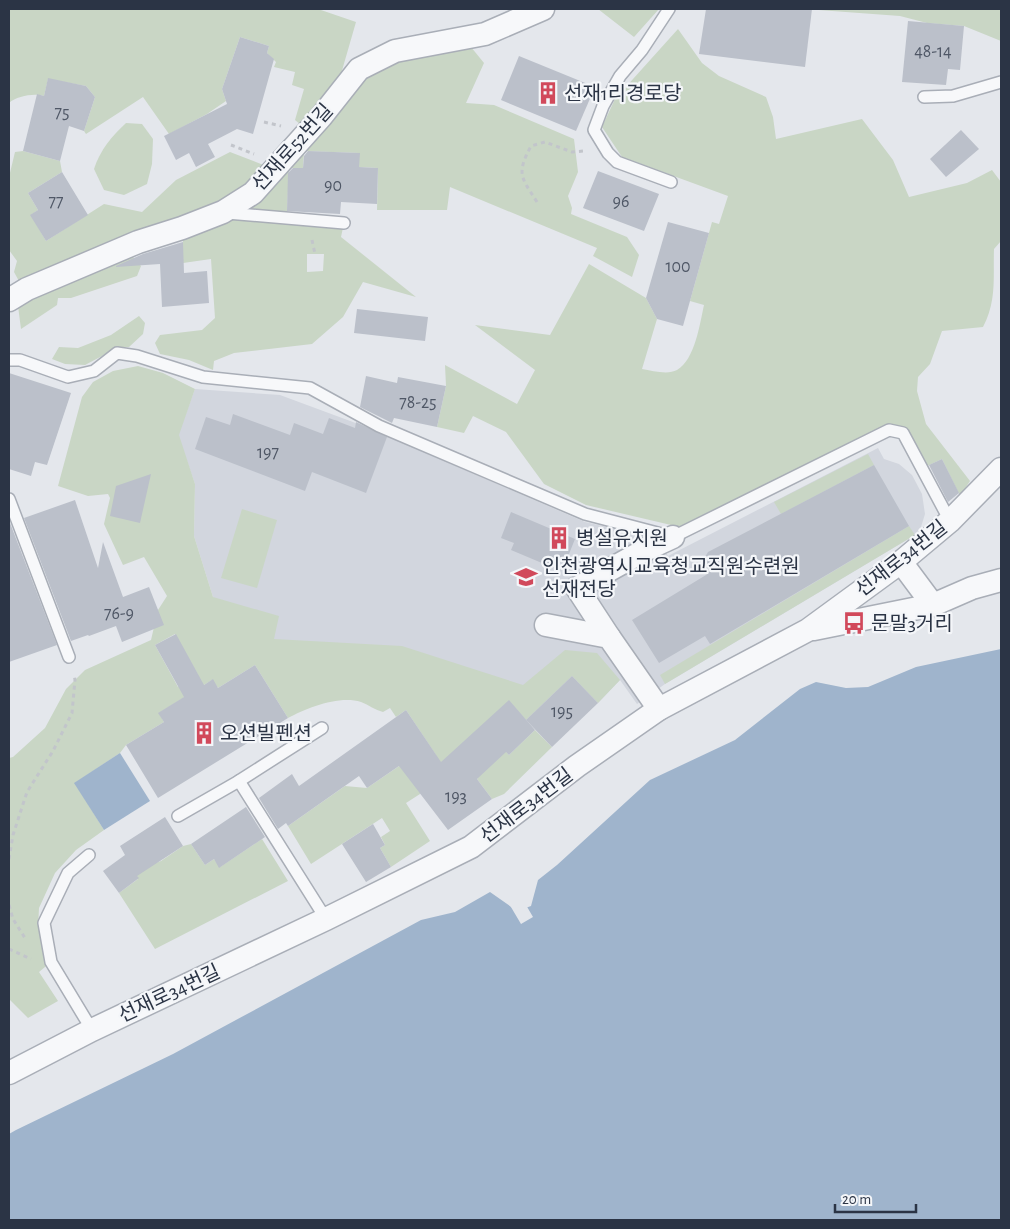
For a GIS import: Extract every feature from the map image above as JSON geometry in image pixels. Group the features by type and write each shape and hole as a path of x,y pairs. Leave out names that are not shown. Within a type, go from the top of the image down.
{"street":[{"name":"선재로52번길","path":"9,300 27,289 138,242 182,228 222,212 253,193 321,117 360,69 395,51 485,34 543,9"},
{"name":"선재로34번길","path":"9,1073 92,1030 326,919 471,847 577,766 659,709 808,630 901,562 950,521 1001,469"},
{"path":"659,709 577,588 647,549 673,537"},
{"path":"901,562 933,605"},
{"path":"808,630 933,605 972,588 1001,580"},
{"path":"546,625 609,637"}],"lane":[{"path":"669,9 642,50 620,76 603,106 594,130 608,153 617,162 671,182"},
{"path":"924,97 953,96 1001,82"},
{"path":"222,212 344,223"},
{"path":"9,360 20,360 68,377 94,371 117,353 137,356 203,376 310,388 379,426 585,514 673,537 889,430 903,433 950,521"},
{"path":"9,499 69,657"},
{"path":"178,816 239,781 322,728"},
{"path":"239,781 326,919"},
{"path":"89,855 68,873 44,923 51,962 92,1030"}],"path":[{"path":"537,202 522,179 522,162 531,146 545,142 572,152 590,151"},
{"path":"9,859 13,834 27,792 53,750 72,713 75,680 69,657"}],"shaded area":[{"name":"인천광역시교육청교직원수련원 선재전당","path":"195,389 280,395 361,425 585,522 658,539 668,556 878,448 884,459 899,464 912,475 922,494 925,514 921,527 915,535 665,684 637,704 620,680 598,703 572,676 526,720 509,701 277,654 213,597 194,536 195,484 178,435"}],"green space":[{"path":"9,9 318,9 356,22 341,74 301,125 295,120 304,89 292,85 295,72 274,67 276,62 267,53 269,46 240,37 222,89 226,101 207,114 169,134 143,97 86,134 84,131 95,97 86,86 48,79 44,96 26,96 9,103"},
{"path":"598,9 659,9 634,37"},
{"path":"805,9 1001,9 1001,41 964,26 927,23 900,16"},
{"path":"678,29 702,63 719,76 766,97 773,117 776,139 862,119 893,160 909,197 967,183 992,170 1001,182 1001,241 994,249 992,298 983,327 942,331 930,364 918,377 917,391 926,424 970,481 960,496 942,459 923,468 903,433 889,430 688,529 586,505 544,484 506,432 473,416 464,433 437,427 446,386 445,365 517,404 535,370 475,325 550,335 589,264 646,298 657,319 642,369 669,372 677,370 688,358 696,340 704,305 690,301 712,222 719,224 728,196 622,157 602,127 615,99"},
{"path":"471,47 484,63 466,103 494,105 574,139 578,172 568,196 572,208 571,214 627,237 639,255 632,277 593,256 597,248 450,187 447,210 377,210 378,168 359,167 359,153 304,151 303,168 289,168 287,212 245,209 374,71 394,61"},
{"path":"126,123 142,124 153,139 152,164 147,184 124,195 104,190 94,169 107,144"},
{"path":"23,151 60,161 62,172 28,193 38,210 31,215 46,241 104,204 142,212 176,180 230,152 266,166 242,189 204,212 20,283 14,272 17,261 9,250 9,177 15,152"},
{"path":"223,212 344,223 341,237 416,297 363,282 343,317 312,344 234,353 214,361 213,370 189,360 160,354 155,343 160,335 202,330 215,318 211,259 183,263 183,236","holes":["307,254 324,254 323,271 307,272"]},
{"path":"122,256 133,257 141,266 137,276 71,298 58,298 57,305 21,329 18,306"},
{"path":"139,316 145,323 143,334 129,347 116,347 85,365 65,364 52,359 59,347 78,348 111,335"},
{"path":"138,366 163,373 195,389 179,435 195,484 194,536 213,597 279,616 274,639 402,646 523,685 565,650 597,653 620,680 598,703 572,676 526,720 509,701 420,794 406,803 430,841 391,867 380,848 385,845 381,837 390,831 382,818 311,864 288,826 345,786 367,788 408,760 436,755 406,710 396,717 390,708 383,712 361,702 343,700 333,701 304,710 288,718 255,665 218,688 212,680 159,713 164,722 126,745 120,753 75,783 104,830 76,850 55,873 39,908 38,928 51,962 39,972 58,1001 28,1018 9,999 9,758 13,757 45,728 66,689 85,670 151,640 158,610 167,596 144,557 123,565 104,524 110,498 108,494 88,496 58,486 82,397 93,382 113,371","holes":["175,634 198,675 178,687 155,645"]},
{"path":"868,454 874,465 781,514 774,502"},
{"path":"242,509 277,520 257,588 221,578"},
{"path":"909,526 915,535 665,684 660,675"},
{"path":"535,730 552,747 504,794 492,799 477,779 500,745 509,755"},
{"path":"262,839 288,881 155,949 119,893 138,879 133,871 161,861 183,846 191,844 205,865 214,859 220,867"}],"water":[{"path":"1001,649 1001,1220 9,1220 9,1134 173,1054 421,920 455,912 490,892 517,911 531,906 538,880 650,780 735,740 800,689 816,682 846,688 868,687 916,667"},
{"path":"120,753 150,801 104,830 74,783"}],"pier":[{"path":"508,902 518,908 526,905 533,917 521,924"}],"building":[{"path":"706,9 812,9 805,67 699,54"},
{"path":"908,21 964,26 960,70 948,69 946,85 902,82"},
{"path":"240,37 269,46 267,53 274,59 253,134 237,129 208,144 215,157 196,167 189,153 176,160 164,136 227,104 222,89"},
{"name":"선재1리경로당","path":"519,56 595,87 576,131 501,100"},
{"path":"48,78 86,86 95,97 84,131 69,126 60,161 23,151 37,94 44,96"},
{"path":"961,130 979,149 946,177 930,159"},
{"path":"308,151 360,153 359,167 378,168 377,204 341,202 340,214 287,211 288,173 293,168 303,168 304,156"},
{"path":"598,171 659,194 644,231 583,208"},
{"path":"62,172 88,215 46,241 30,215 38,210 28,193"},
{"path":"668,222 709,233 683,326 657,319 646,298"},
{"path":"183,242 184,273 207,271 209,303 162,307 160,264 116,267 143,254"},
{"path":"357,309 428,317 425,341 354,333"},
{"path":"9,373 71,393 47,465 35,462 31,476 9,469"},
{"path":"366,376 397,383 398,377 446,386 437,427 394,418 392,423 360,407"},
{"path":"233,414 290,435 294,423 323,434 329,418 355,428 356,422 387,437 366,493 312,472 305,491 195,449 206,417 230,425"},
{"path":"942,459 959,493 948,502 929,465"},
{"name":"인천광역시교육청교직원수련원 선재전당","path":"874,465 909,526 710,644 705,636 659,663 632,620 706,575 701,564 708,552"},
{"path":"151,474 140,523 110,516 116,486"},
{"path":"75,500 98,568 103,542 123,597 149,587 164,625 122,642 116,626 71,641 24,518"},
{"name":"병설유치원","path":"511,512 575,539 565,564 552,559 549,566 511,550 514,543 501,538"},
{"path":"9,523 57,645 9,662"},
{"name":"오션빌펜션","path":"176,634 204,685 213,679 218,688 255,665 288,718 158,798 126,745 164,722 158,713 184,697 155,645"},
{"path":"572,676 598,703 552,747 526,720"},
{"path":"509,700 535,730 509,755 506,752 477,779 492,799 448,830 399,766 367,788 359,776 288,826 286,823 278,829 259,798 292,774 299,786 406,710 441,762"},
{"path":"246,807 265,837 219,868 214,859 205,865 191,844"},
{"path":"165,817 183,846 137,876 139,878 119,893 103,871 125,855 120,846"},
{"path":"373,824 385,845 380,848 391,867 366,882 342,844"}],"place":[{"name":"선재1리경로당","path":"548,93"},
{"name":"병설유치원","path":"559,538"},
{"name":"인천광역시교육청교직원수련원 선재전당","path":"526,577"},
{"name":"문말3거리","path":"854,623"},
{"name":"오션빌펜션","path":"204,733"}]}
